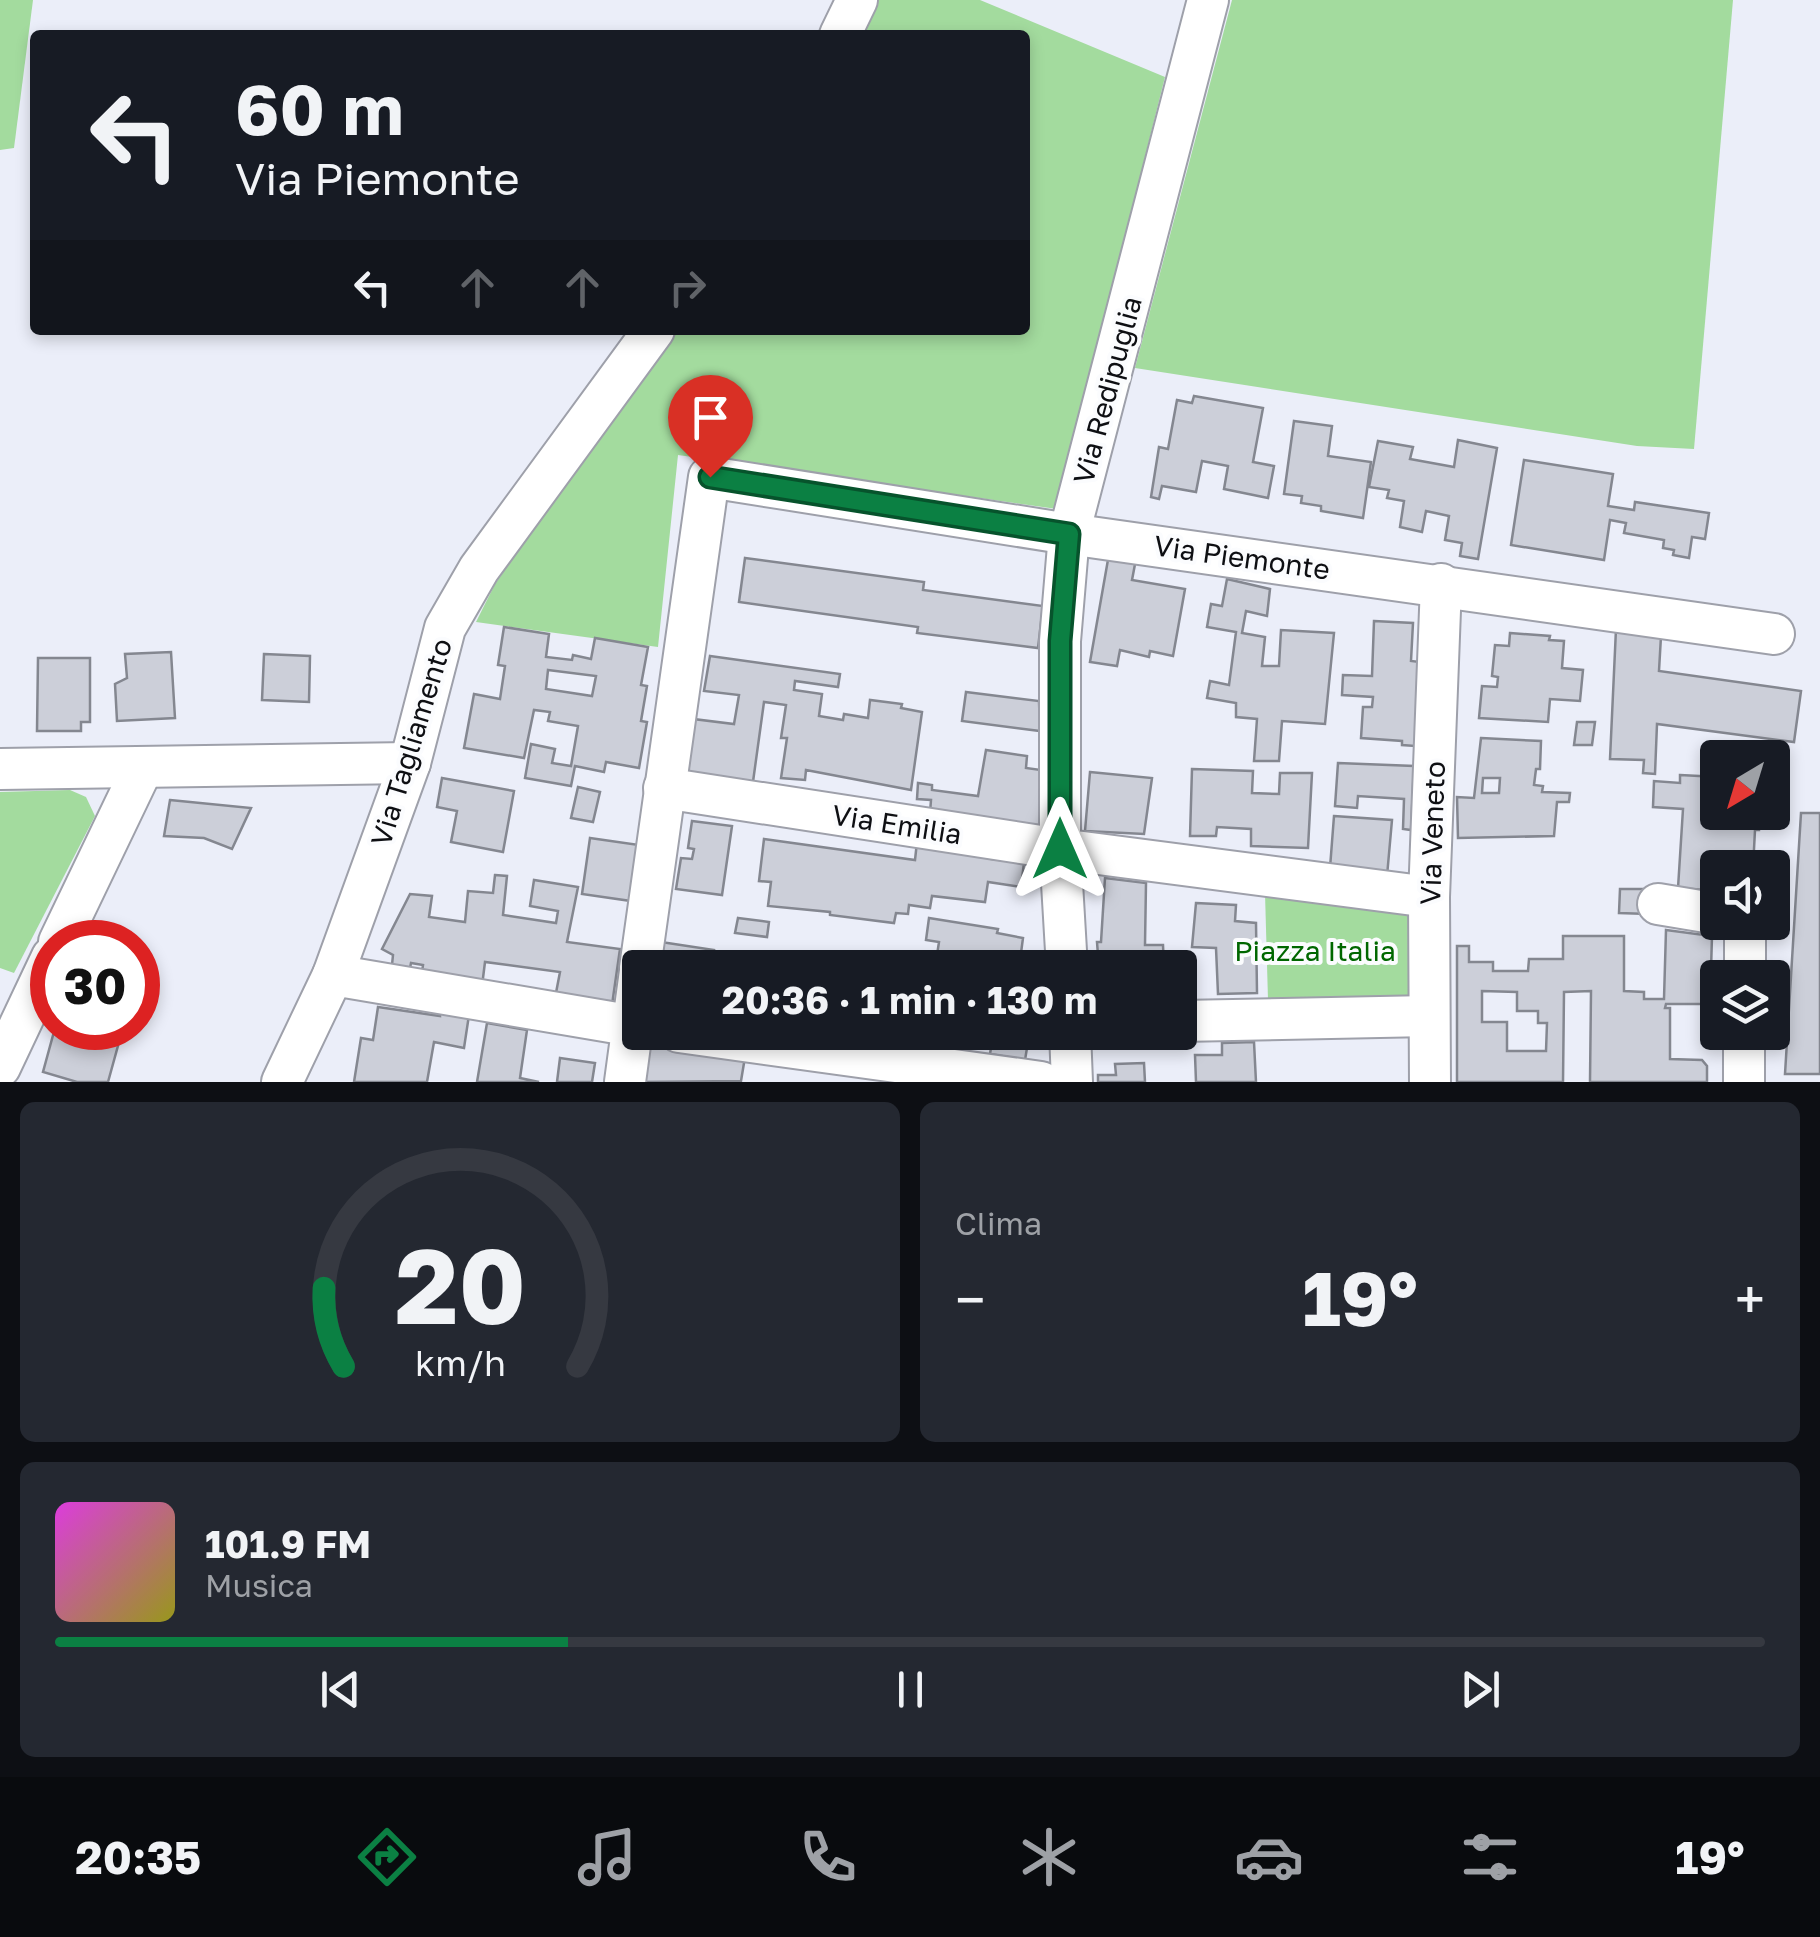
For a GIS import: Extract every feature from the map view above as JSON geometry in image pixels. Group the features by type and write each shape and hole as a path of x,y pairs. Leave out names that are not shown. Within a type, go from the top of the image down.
{"street":[{"path":"842,30 856,0"},
{"name":"Via Redipuglia","path":"1065,950 1060,849 1060,641 1069,534 1208,0"},
{"name":"Via Tagliamento","path":"282,1082 332,975 410,763 445,628 479,569 650,335"},
{"name":"Via Piemonte","path":"664,788 710,477 1069,534 1774,634"},
{"name":"Via Veneto","path":"1430,1082 1429,897 1441,584"},
{"path":"0,769 410,763"},
{"path":"70,920 143,767"},
{"path":"643,950 664,788"},
{"name":"Via Emilia","path":"664,788 1060,849 1429,897"},
{"path":"1658,904 1700,911"},
{"path":"332,975 622,1025"},
{"path":"0,1067 30,1004"},
{"path":"1197,1021 1430,1016"},
{"path":"625,1082 631,1050"},
{"path":"809,1050 1040,1082"},
{"path":"1071,1050 1072,1082"},
{"path":"1744,1050 1744,1082"}],"green space":[{"path":"0,0 33,0 14,148 0,150"},
{"path":"875,0 980,0 1165,77 1057,509 678,455 658,647 476,622 495,584 671,335 1030,335 1030,30 861,30"},
{"path":"1232,0 1733,0 1694,449 1637,446 1135,368"},
{"path":"70,790 86,797 95,816 41,920 30,920 30,942 14,973 0,968 0,792"},
{"name":"Piazza Italia","path":"1265,893 1414,916 1415,995 1268,1000"}],"building":[{"path":"1194,396 1263,408 1253,462 1274,466 1268,498 1224,489 1228,466 1202,461 1196,492 1162,486 1159,499 1151,497 1159,447 1168,449 1177,400 1192,403"},
{"path":"1294,421 1332,426 1328,456 1371,462 1363,518 1321,511 1321,506 1301,503 1302,496 1284,494"},
{"path":"1458,440 1497,448 1478,559 1460,556 1462,543 1445,540 1449,516 1426,511 1422,532 1400,527 1404,501 1387,498 1389,490 1369,487 1378,441 1413,447 1410,459 1454,467"},
{"path":"1524,460 1613,474 1608,506 1634,510 1635,502 1709,513 1705,539 1692,537 1689,558 1673,555 1674,550 1663,548 1664,540 1624,533 1626,523 1610,520 1604,560 1511,545"},
{"path":"1109,554 1136,559 1132,580 1185,589 1173,656 1150,651 1149,657 1120,650 1117,666 1090,662"},
{"path":"745,558 924,582 923,590 1043,606 1038,648 917,633 918,627 739,602"},
{"path":"1227,579 1270,589 1267,616 1246,611 1242,633 1265,637 1262,666 1279,666 1281,630 1334,633 1325,724 1282,721 1279,761 1254,761 1257,719 1236,717 1236,703 1207,698 1210,681 1229,685 1236,632 1207,627 1211,604 1222,606"},
{"path":"1374,621 1413,623 1411,661 1420,662 1415,746 1402,745 1402,741 1361,738 1363,707 1372,707 1373,697 1342,695 1343,675 1372,676"},
{"path":"504,627 549,634 546,657 572,660 573,655 591,659 595,638 648,647 641,685 647,686 641,721 647,722 639,768 606,762 604,772 575,766 571,786 525,778 531,744 555,749 552,763 571,766 578,726 548,721 550,712 534,710 524,758 464,748 474,694 500,699 505,666 498,665","holes":["548,670 596,676 592,696 546,689"]},
{"path":"1616,629 1661,636 1659,671 1801,691 1794,742 1657,724 1655,774 1643,773 1644,760 1610,759"},
{"path":"1510,633 1564,641 1562,668 1583,670 1580,701 1550,699 1548,722 1479,718 1482,686 1497,687 1498,677 1492,676 1495,645 1509,646"},
{"path":"171,652 175,718 117,721 115,684 127,678 125,654"},
{"path":"264,654 310,656 309,702 262,700"},
{"path":"710,656 840,674 838,687 795,681 794,690 822,694 819,716 843,720 844,714 868,718 870,700 902,704 901,708 922,712 911,790 806,770 805,780 781,778 787,738 781,738 786,705 764,702 752,789 684,780 693,719 734,724 739,695 704,691"},
{"path":"38,658 90,658 90,722 81,722 81,731 37,731"},
{"path":"966,692 1039,701 1040,731 962,721"},
{"path":"1577,722 1595,722 1592,745 1574,745"},
{"path":"1481,738 1541,741 1540,769 1536,769 1534,785 1543,786 1542,792 1570,793 1569,802 1557,802 1554,836 1458,838 1457,797 1474,798","holes":["1483,778 1500,778 1499,793 1482,793"]},
{"path":"986,750 1027,756 1026,768 1041,770 1040,829 930,813 931,800 917,799 918,783 932,785 932,790 978,796"},
{"path":"1338,763 1414,766 1411,830 1403,829 1404,799 1358,796 1357,808 1335,806"},
{"path":"1192,769 1253,771 1252,793 1279,794 1280,773 1312,773 1308,848 1251,846 1251,829 1217,827 1216,836 1190,836"},
{"path":"1090,772 1152,778 1144,834 1085,831"},
{"path":"1680,775 1700,776 1700,830 1755,830 1754,850 1700,850 1700,890 1678,888 1683,809 1653,807 1654,781 1680,783"},
{"path":"442,778 514,791 503,852 451,842 457,811 437,807"},
{"path":"578,787 600,792 593,822 571,818"},
{"path":"170,800 251,808 232,849 204,838 164,836"},
{"path":"1801,813 1820,813 1820,1074 1785,1074 1786,1050 1790,1050"},
{"path":"1334,816 1392,820 1387,876 1330,868"},
{"path":"692,821 732,826 722,895 676,889 681,858 692,859 694,849 688,848"},
{"path":"590,838 639,845 631,901 582,894"},
{"path":"764,839 915,860 917,842 992,852 991,859 1024,863 1021,887 988,882 985,902 932,896 930,908 909,905 908,914 896,913 894,923 768,906 771,882 759,881"},
{"path":"495,875 507,876 503,915 556,923 558,911 530,906 534,880 578,887 567,942 620,949 612,1005 555,998 560,972 485,962 482,986 421,978 423,965 392,965 393,955 382,949 410,894 432,896 429,917 465,922 468,891 493,893"},
{"path":"1105,878 1146,883 1145,945 1163,945 1163,950 1098,950 1097,942 1101,942"},
{"path":"1620,889 1648,889 1648,914 1619,913"},
{"path":"1196,903 1236,905 1235,921 1256,923 1257,993 1218,994 1216,948 1192,947"},
{"path":"738,918 769,922 767,937 735,933"},
{"path":"929,918 998,929 997,933 1023,938 1021,950 938,950 939,942 926,940"},
{"path":"1666,930 1712,940 1711,960 1700,960 1700,1004 1666,1004 1665,1008 1670,1008 1670,1059 1702,1060 1707,1066 1707,1082 1590,1082 1591,991 1564,992 1563,1082 1457,1082 1457,946 1469,946 1469,962 1493,962 1493,971 1528,971 1529,959 1563,959 1563,936 1624,936 1624,991 1644,992 1644,999 1664,999","holes":["1482,991 1517,992 1517,1011 1538,1011 1538,1023 1547,1023 1546,1051 1507,1051 1507,1022 1482,1022"]},
{"path":"661,942 714,950 660,950"},
{"path":"378,1007 440,1016 440,1011 469,1015 464,1048 434,1042 427,1082 354,1082 361,1038 373,1040"},
{"path":"487,1023 527,1030 520,1078 539,1082 477,1082"},
{"path":"1254,1042 1256,1082 1196,1082 1195,1055 1222,1055 1222,1043"},
{"path":"49,1050 117,1050 108,1082 77,1082 43,1072"},
{"path":"645,1050 699,1050 745,1057 741,1081 640,1082"},
{"path":"991,1050 1027,1050 1025,1060 990,1054"},
{"path":"560,1058 595,1063 592,1082 557,1082"},
{"path":"1144,1063 1145,1082 1098,1082 1098,1075 1116,1075 1115,1064"}],"route":[{"path":"710,477 1069,534 1060,641 1060,849"}]}
